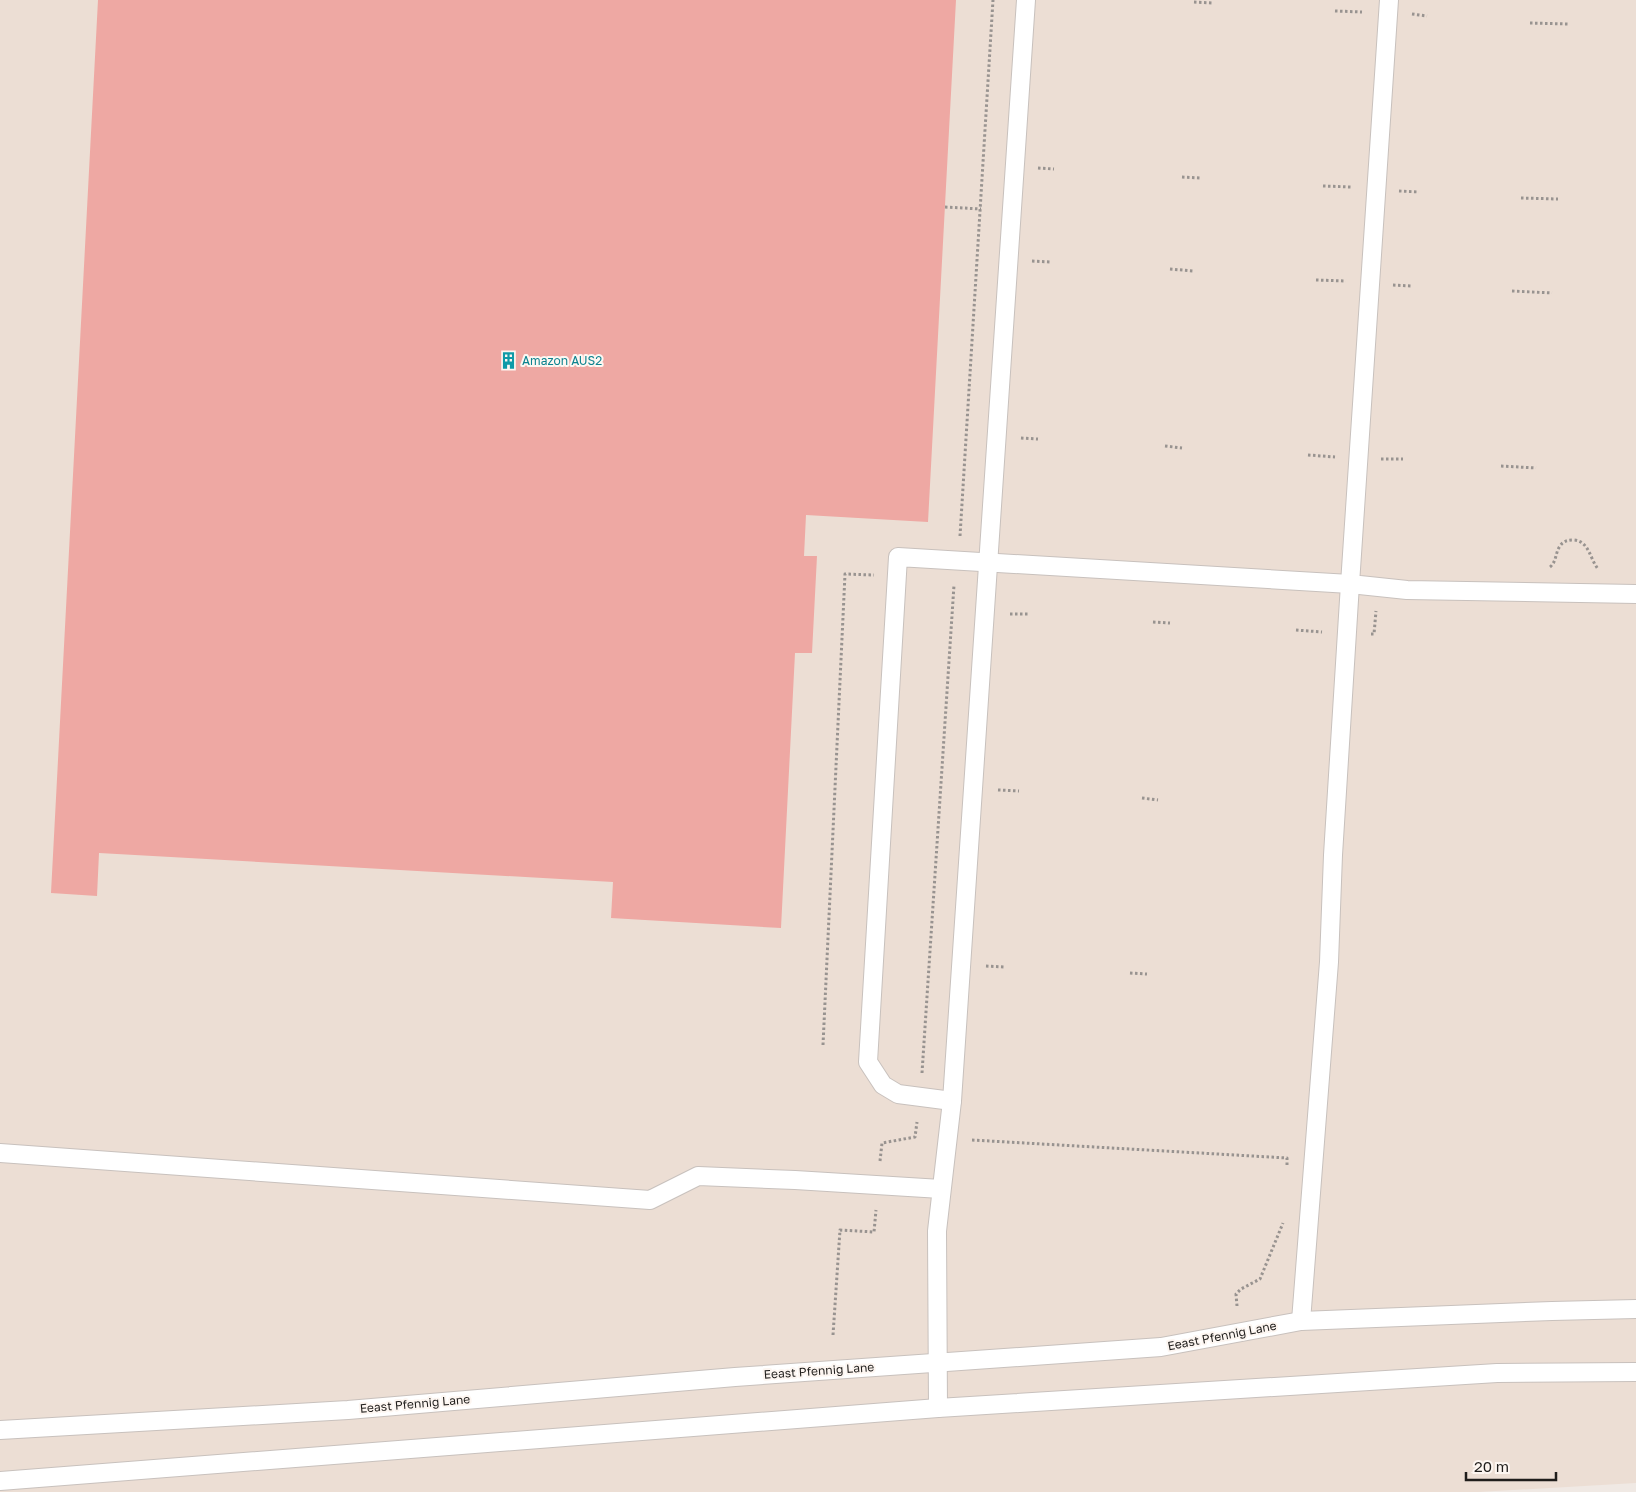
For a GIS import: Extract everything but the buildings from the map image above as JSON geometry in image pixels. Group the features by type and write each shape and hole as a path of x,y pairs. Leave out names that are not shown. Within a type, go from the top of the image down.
{"lane":[{"path":"938,1408 937,1231 952,1101 1026,0"},
{"path":"1300,1321 1329,962 1333,855 1389,0"},
{"path":"952,1101 898,1094 883,1085 868,1062 898,557 1350,584 1407,590 1636,594"},
{"path":"0,1153 650,1200 698,1176 941,1189"},
{"name":"Eeast Pfennig Lane","path":"0,1430 348,1410 725,1378 1161,1347 1300,1321 1636,1309"},
{"path":"0,1481 938,1408 1497,1373 1636,1372"}],"path":[{"path":"958,540 961,534 993,0"},
{"path":"1194,2 1213,3"},
{"path":"1335,10 1362,12"},
{"path":"1530,22 1568,24"},
{"path":"1182,177 1200,178"},
{"path":"1324,186 1351,187"},
{"path":"1396,190 1419,192"},
{"path":"1521,198 1558,199"},
{"path":"945,206 981,209"},
{"path":"1024,260 1050,262"},
{"path":"1170,269 1193,271"},
{"path":"1316,280 1346,281"},
{"path":"1512,291 1552,293"},
{"path":"1020,438 1038,438"},
{"path":"1164,446 1182,448"},
{"path":"1308,455 1336,457"},
{"path":"1378,458 1403,460"},
{"path":"1501,466 1536,468"},
{"path":"1544,571 1555,562 1558,548 1563,542 1580,540 1586,546 1596,568 1601,572"},
{"path":"823,1046 845,574 879,575"},
{"path":"922,1074 954,585"},
{"path":"1007,614 1029,614"},
{"path":"1153,622 1170,623"},
{"path":"1296,630 1322,632"},
{"path":"992,790 1019,791"},
{"path":"1142,798 1158,800"},
{"path":"980,965 1005,967"},
{"path":"1130,973 1147,974"},
{"path":"880,1162 882,1143 914,1136 917,1122"},
{"path":"969,1140 1287,1158 1286,1168"},
{"path":"833,1335 840,1230 874,1232 876,1208"},
{"path":"1237,1306 1236,1294 1241,1289 1260,1279 1286,1217"}],"shaded area":[{"path":"0,0 1636,0 1636,1483 1478,1492 0,1492"}],"place":[{"name":"Amazon AUS2","path":"508,361"}]}
